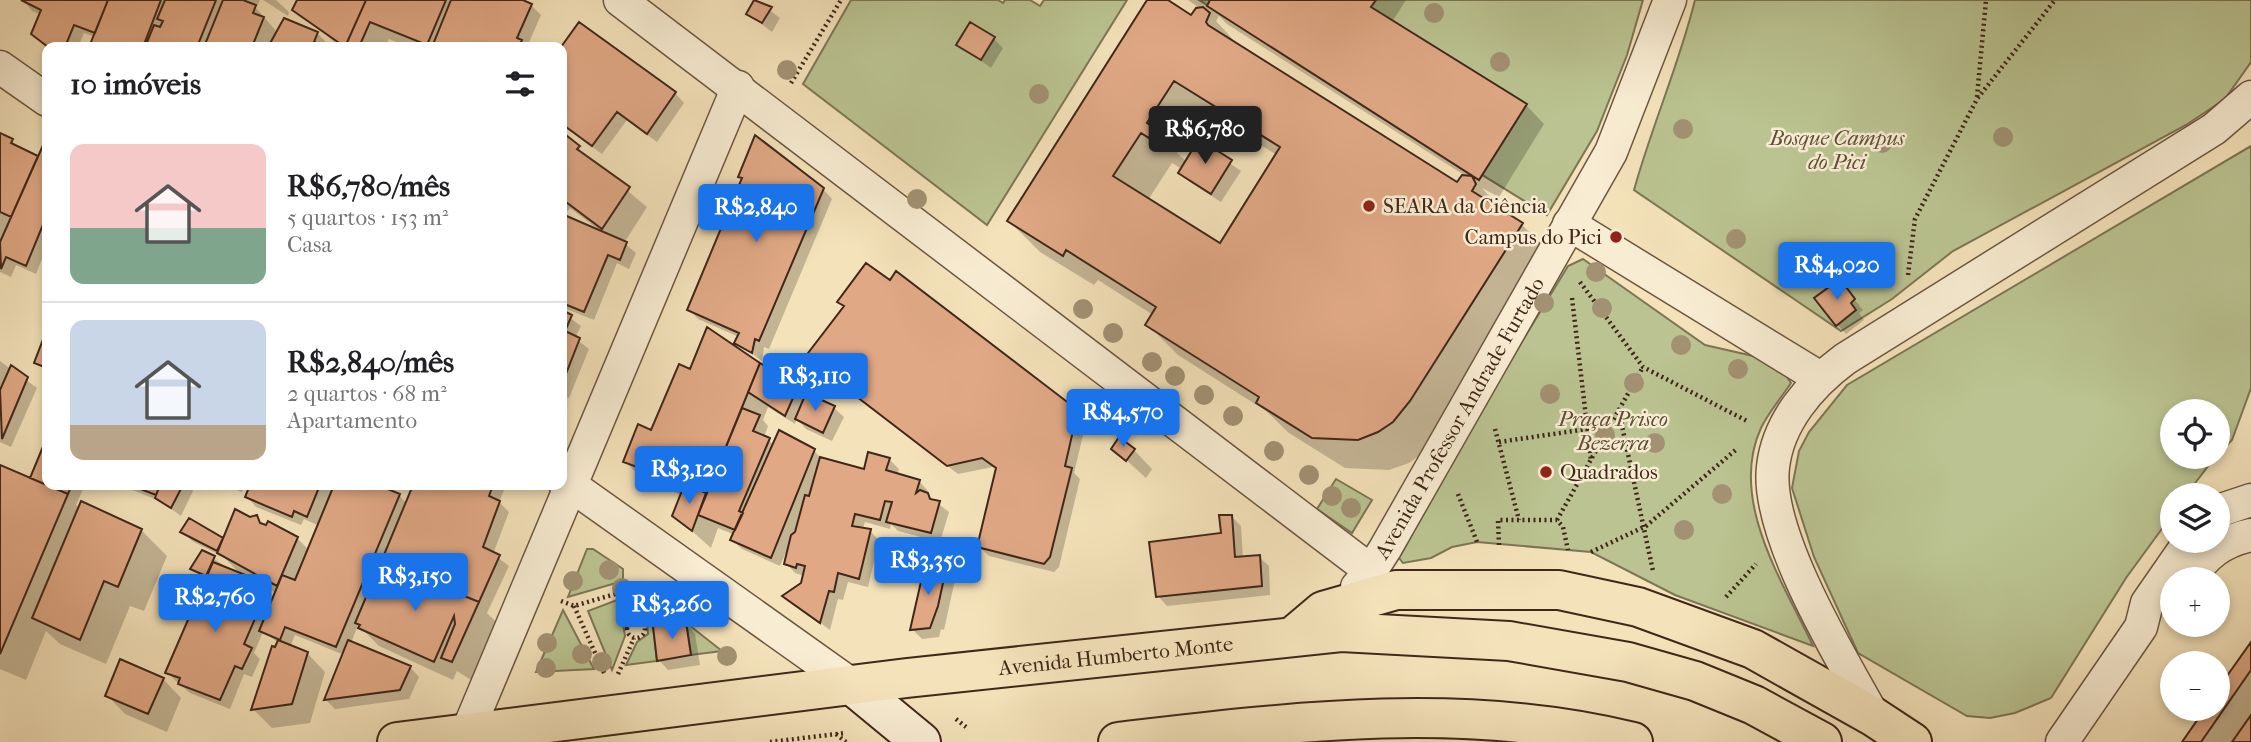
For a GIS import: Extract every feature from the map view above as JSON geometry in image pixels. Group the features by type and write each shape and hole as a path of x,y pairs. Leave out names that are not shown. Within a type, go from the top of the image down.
{"main road":[{"path":"1292,637 1323,611 1342,604 1383,581 1559,590 1638,607 1753,649 1874,717 1912,742"},
{"name":"Avenida Humberto Monte","path":"397,742 466,736 852,685 1341,632 1510,641 1628,662 1695,681 1754,705 1822,742"},
{"path":"1448,717 1527,742"},
{"path":"1118,742 1295,731 1448,717 1587,731 1633,742"}],"street":[{"path":"620,0 738,87 1383,581"},
{"name":"Avenida Professor Andrade Furtado","path":"1383,581 1569,224 1611,152 1670,0"},
{"path":"0,66 42,96"},
{"path":"738,87 567,483 852,685 921,742"},
{"path":"1874,717 1793,563 1772,489 1779,440 1798,405 1820,378 1902,323 2214,129 2251,97"},
{"path":"1569,224 1820,378"},
{"path":"466,736 564,490"},
{"path":"2230,507 2251,500"},
{"path":"2197,567 2204,556 2225,543 2251,535"},
{"path":"2062,742 2141,627 2147,603 2182,553"},
{"path":"2141,627 2160,618"}],"path":[{"path":"772,114 841,0"},
{"path":"1977,99 1986,0"},
{"path":"1902,323 1914,219 1977,99 2054,0"},
{"path":"1576,276 1643,367 1751,423"},
{"path":"1571,293 1591,460"},
{"path":"1557,520 1643,367"},
{"path":"1619,411 1646,526 1655,582"},
{"path":"1492,421 1519,520"},
{"path":"1499,442 1587,429"},
{"path":"1591,552 1646,526 1740,446"},
{"path":"1458,492 1476,542"},
{"path":"1499,545 1498,520 1557,520 1563,527 1568,550"},
{"path":"1723,601 1759,561"},
{"path":"606,676 574,606 659,582 641,621 645,632 641,637 634,638 628,633 628,625 633,620 641,621"},
{"path":"617,676 634,638"}],"green space":[{"path":"851,0 998,0 1003,3 1005,0 1030,0 1040,6 1044,0 1127,0 987,225 803,84"},
{"path":"1199,0 1643,0 1627,55 1597,131 1547,215"},
{"name":"Bosque Campus do Pici","path":"1695,0 2251,0 2251,62 2225,99 2186,125 1953,251 1892,299 1841,331 1634,190"},
{"path":"2251,146 2251,388 2230,442 2230,399 2160,399 2160,469 2206,469 2195,483 2160,483 2160,531 2126,578 2051,698 2015,713 1990,718 1967,716 1858,653 1814,557 1792,488 1799,451 1809,432 1847,385"},
{"name":"Praça Prisco Bezerra","path":"1583,259 1705,345 1762,358 1780,367 1791,383 1761,428 1753,455 1751,483 1763,540 1813,646 1675,595 1591,552 1477,542 1452,547 1431,558 1403,563 1399,558 1486,401 1568,266"},
{"path":"1336,479 1372,500 1352,533 1317,509"},
{"path":"587,549 593,549 623,569 623,581 568,597"},
{"path":"646,589 634,616 623,624 625,636 612,670 588,611"},
{"path":"656,599 685,622 653,626 657,661 626,665 637,642 648,634 647,621"},
{"path":"563,610 594,669 536,672"},
{"path":"686,623 722,651 691,655"}],"building":[{"path":"21,0 108,0 95,33 74,25 67,42 42,42 31,34 41,10"},
{"path":"108,0 161,0 145,42 91,42"},
{"path":"165,0 216,0 199,42 147,42 154,25 160,27 163,21 157,19"},
{"path":"223,0 243,0 256,5 253,13 264,17 254,42 206,42"},
{"path":"297,0 366,0 347,42 338,42 292,10"},
{"path":"366,0 446,0 428,42 420,42 370,22 361,42 347,42"},
{"path":"451,0 523,0 532,4 517,38 521,42 434,42"},
{"path":"754,0 772,7 762,23 746,14"},
{"name":"SEARA da Ciência","path":"1147,0 1168,0 1191,15 1196,8 1203,7 1210,13 1206,22 1208,25 1457,182 1462,175 1472,176 1476,184 1472,191 1523,223 1410,401 1393,422 1358,440 1312,438 1256,403 1259,397 1145,325 1156,307 1066,250 1063,256 1007,221","holes":["1174,81 1280,147 1220,243 1113,176 1141,133 1149,138 1155,128 1147,123"]},
{"path":"1210,0 1376,0 1371,7 1527,104 1479,180 1207,6"},
{"path":"284,18 318,32 314,42 271,42"},
{"path":"579,22 676,92 647,134 617,112 592,146 567,128 567,42 565,42"},
{"path":"970,22 995,37 981,60 956,45"},
{"path":"0,133 13,139 11,143 38,156 11,217 0,212"},
{"path":"755,135 824,188 759,341 755,339 752,353 734,343 739,333 687,310 742,178 738,177"},
{"path":"567,136 580,146 577,149 630,187 602,229 567,203"},
{"path":"1199,139 1232,160 1211,194 1178,173"},
{"path":"42,148 42,227 26,266 6,257 1,269 0,242"},
{"path":"567,216 627,242 620,260 608,255 584,312 567,305"},
{"path":"866,263 890,280 896,271 1083,414 1075,422 1065,466 1072,468 1050,557 1044,564 977,547 996,468 982,458 947,466 805,357 844,306 837,302"},
{"path":"1840,279 1855,299 1851,303 1856,310 1836,326 1814,298"},
{"path":"567,312 572,315 567,326"},
{"path":"707,327 760,363 710,486 696,481 694,487 623,462 638,424 651,430 679,364 690,369"},
{"path":"567,332 580,338 567,371"},
{"path":"42,342 42,366 34,363"},
{"path":"760,363 798,387 785,416 748,392"},
{"path":"11,365 28,377 2,439 0,390"},
{"path":"806,393 835,406 823,433 795,419"},
{"path":"742,408 760,415 753,431 770,438 739,511 743,513 735,530 698,515"},
{"path":"779,430 815,449 771,558 730,540"},
{"path":"1119,437 1135,449 1126,461 1111,449"},
{"path":"42,449 42,483 30,478"},
{"path":"868,452 890,458 886,470 920,480 916,493 920,490 928,493 930,499 940,501 931,533 886,522 892,502 885,501 880,520 855,514 852,526 871,529 859,579 838,573 834,592 829,591 820,623 782,596 801,583 805,566 797,564 796,568 784,564 791,535 795,532 805,495 809,496 820,457 864,469"},
{"path":"0,465 42,483 42,490 59,490 68,494 0,654"},
{"path":"685,483 706,493 692,531 672,516"},
{"path":"143,490 158,490 156,495"},
{"path":"158,490 180,490 171,508 155,498"},
{"path":"248,490 318,490 307,517 294,511 292,517 245,497"},
{"path":"332,490 390,490 400,494 336,647 285,627 280,640 259,631 282,575 295,580"},
{"path":"411,490 491,490 489,496 500,501 483,547 500,555 479,602 381,562"},
{"path":"81,501 142,529 118,587 104,581 80,640 32,618"},
{"path":"235,509 250,517 257,515 260,523 266,525 268,521 298,537 277,586 217,553"},
{"path":"1219,515 1232,515 1235,557 1260,555 1262,586 1156,597 1149,542 1221,533"},
{"path":"189,518 223,538 217,551 180,532"},
{"path":"202,550 215,556 206,576 190,569"},
{"path":"213,562 248,576 240,596 261,605 244,644 252,648 242,669 235,666 220,700 178,684 180,678 165,673"},
{"path":"381,562 479,602 452,662 441,658 455,624 454,616 434,662 358,628 360,625 355,623"},
{"path":"925,564 946,569 938,606 930,628 910,630"},
{"path":"686,622 691,655 657,661 653,626"},
{"path":"278,640 308,652 292,704 251,710 272,646 275,647"},
{"path":"348,640 411,666 400,690 324,700"},
{"path":"2251,642 2251,670 2230,700 2230,672"},
{"path":"120,659 164,678 148,714 105,696"},
{"path":"2251,715 2251,742 2232,742"},
{"path":"2197,721 2216,721 2201,742 2182,742"}],"place":[{"name":"SEARA da Ciência","path":"1369,206"},
{"name":"Campus do Pici","path":"1616,237"},
{"name":"Quadrados","path":"1546,472"}]}
